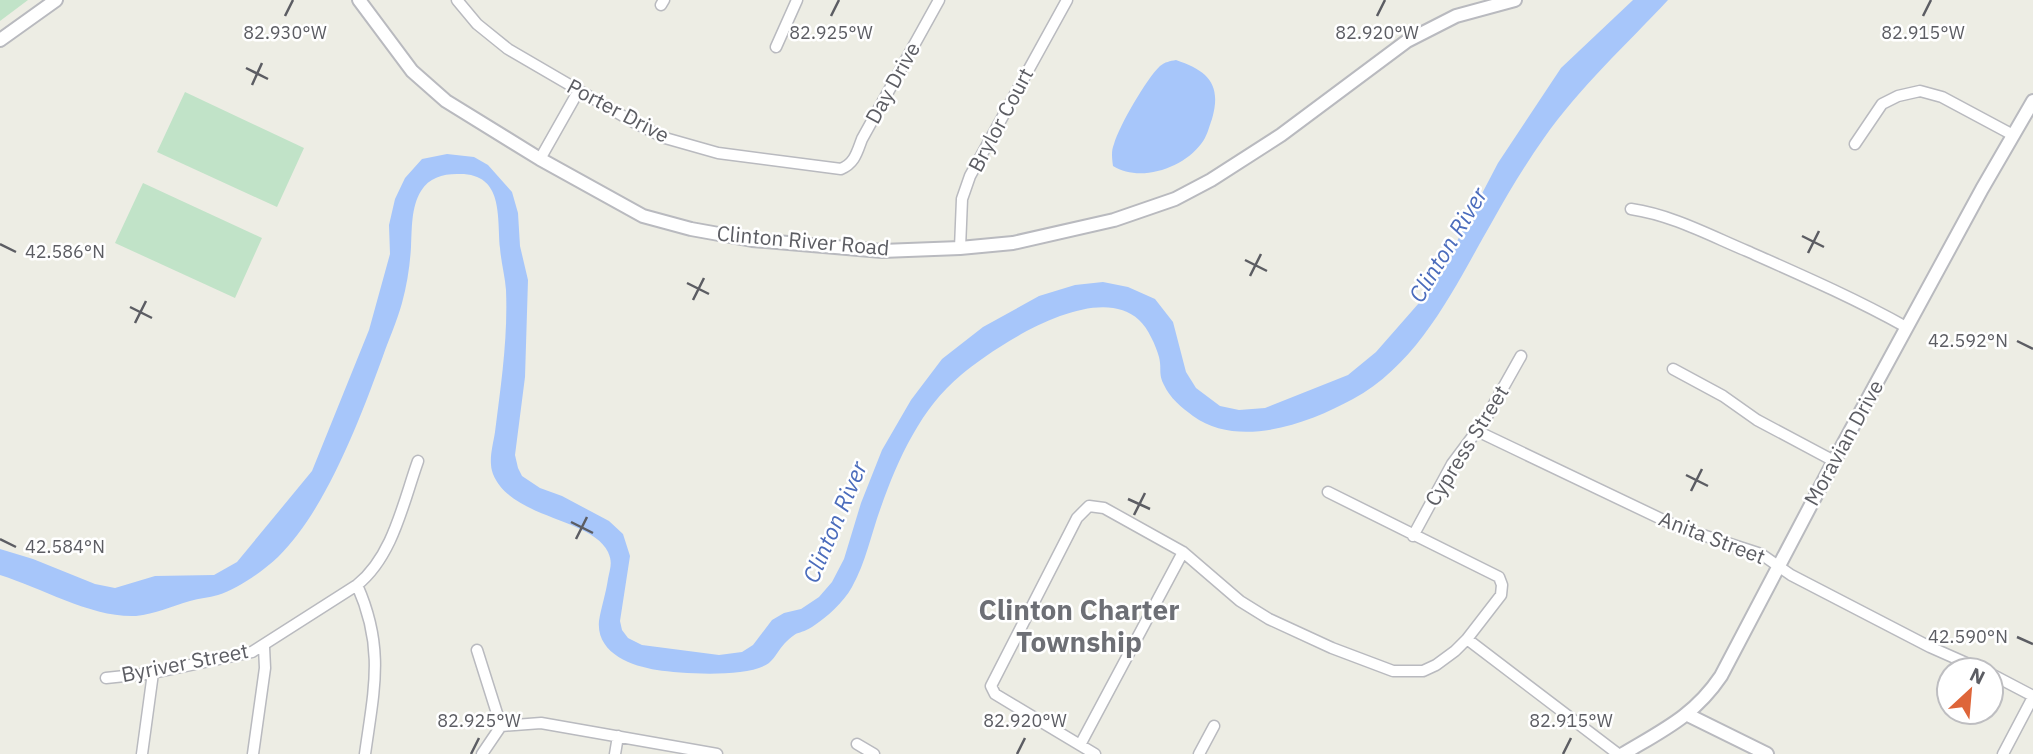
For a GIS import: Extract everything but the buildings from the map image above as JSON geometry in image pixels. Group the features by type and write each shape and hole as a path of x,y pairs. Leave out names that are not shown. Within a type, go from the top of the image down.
{"street":[{"path":"0,40 56,0"},
{"name":"Clinton River Road","path":"359,0 401,58 423,83 470,118 643,216 716,234 764,242 857,250 960,248 1039,238 1114,220 1175,199 1211,180 1281,135 1407,41 1456,16 1515,0"},
{"name":"Porter Drive","path":"457,0 477,24 499,43 665,138 718,153 834,168 847,166"},
{"path":"776,47 797,0"},
{"name":"Day Drive","path":"847,166 856,156 862,139 939,0"},
{"name":"Brylor Court","path":"960,248 962,198 970,176 1067,0"},
{"path":"540,159 579,90"},
{"path":"1855,144 1882,104 1898,96 1920,91 1942,97 2013,135"},
{"name":"Moravian Drive","path":"1621,754 1688,715 1712,690 1721,676 1833,461 2033,101"},
{"path":"1631,209 1653,212 1695,229 1858,300 1906,327"},
{"name":"Cypress Street","path":"1413,536 1452,464 1496,402 1521,356"},
{"path":"1673,369 1833,461"},
{"name":"Anita Street","path":"1477,430 1678,527 1769,558 1790,575 1952,656"},
{"name":"Byriver Street","path":"106,678 153,673 230,659 264,647 357,585 383,556 418,461"},
{"path":"1096,754 995,694 990,686 1077,518 1089,506 1104,508 1183,552 1240,601 1259,613 1299,634 1382,668 1408,673 1430,668 1446,659 1467,639 1501,595 1502,582 1494,573 1413,536 1328,492"},
{"path":"1080,745 1183,552"},
{"path":"357,585 370,619 376,650 365,754"},
{"path":"1467,639 1621,754"},
{"path":"253,754 265,668 264,647"},
{"path":"477,650 501,726"},
{"path":"142,754 153,673"},
{"path":"2003,754 2033,696 2005,681"},
{"path":"1688,715 1767,754"},
{"path":"501,726 541,723 717,754"},
{"path":"482,754 501,726"},
{"path":"1199,754 1214,726"},
{"path":"615,754 618,736"},
{"path":"857,744 873,754"}],"green space":[{"path":"0,0 28,0 0,21"},
{"path":"185,92 304,148 277,207 157,152"},
{"path":"143,183 262,238 235,298 115,243"}],"water":[{"path":"1633,0 1668,0 1558,119 1517,179 1434,321 1398,365 1377,383 1335,408 1294,424 1252,432 1231,431 1211,426 1193,416 1166,390 1154,343 1139,320 1120,310 1098,307 1047,321 977,362 934,403 903,453 881,507 861,568 848,593 829,614 812,627 797,633 769,663 760,668 732,673 683,673 647,668 617,656 603,642 599,621 611,566 608,552 586,532 516,500 502,489 493,474 491,458 504,361 506,290 495,198 483,180 472,175 451,174 436,178 424,187 418,197 404,296 364,407 326,489 311,515 278,557 250,579 226,592 136,616 85,607 0,575 0,549 95,584 115,588 155,576 214,575 237,562 312,471 369,330 390,254 389,225 395,199 405,178 422,159 447,154 474,157 488,165 512,192 518,213 520,246 528,280 525,377 515,455 522,476 540,488 562,496 609,521 623,534 630,556 620,621 628,638 642,645 719,655 742,652 753,645 772,620 784,613 801,609 819,597 832,582 844,559 861,503 882,450 911,400 942,359 983,327 1039,296 1075,285 1103,282 1128,287 1155,299 1173,322 1186,372 1196,388 1220,406 1239,410 1265,408 1348,375 1376,352 1433,287 1498,163 1561,68"},
{"path":"1176,60 1204,74 1213,88 1215,107 1203,141 1183,160 1160,170 1136,173 1113,166 1113,147 1134,103 1160,66"}],"district":[{"name":"Clinton Charter Township","path":"1079,626"}],"water label":[{"name":"Clinton River","path":"1448,245"},
{"name":"Clinton River","path":"835,522"}]}
